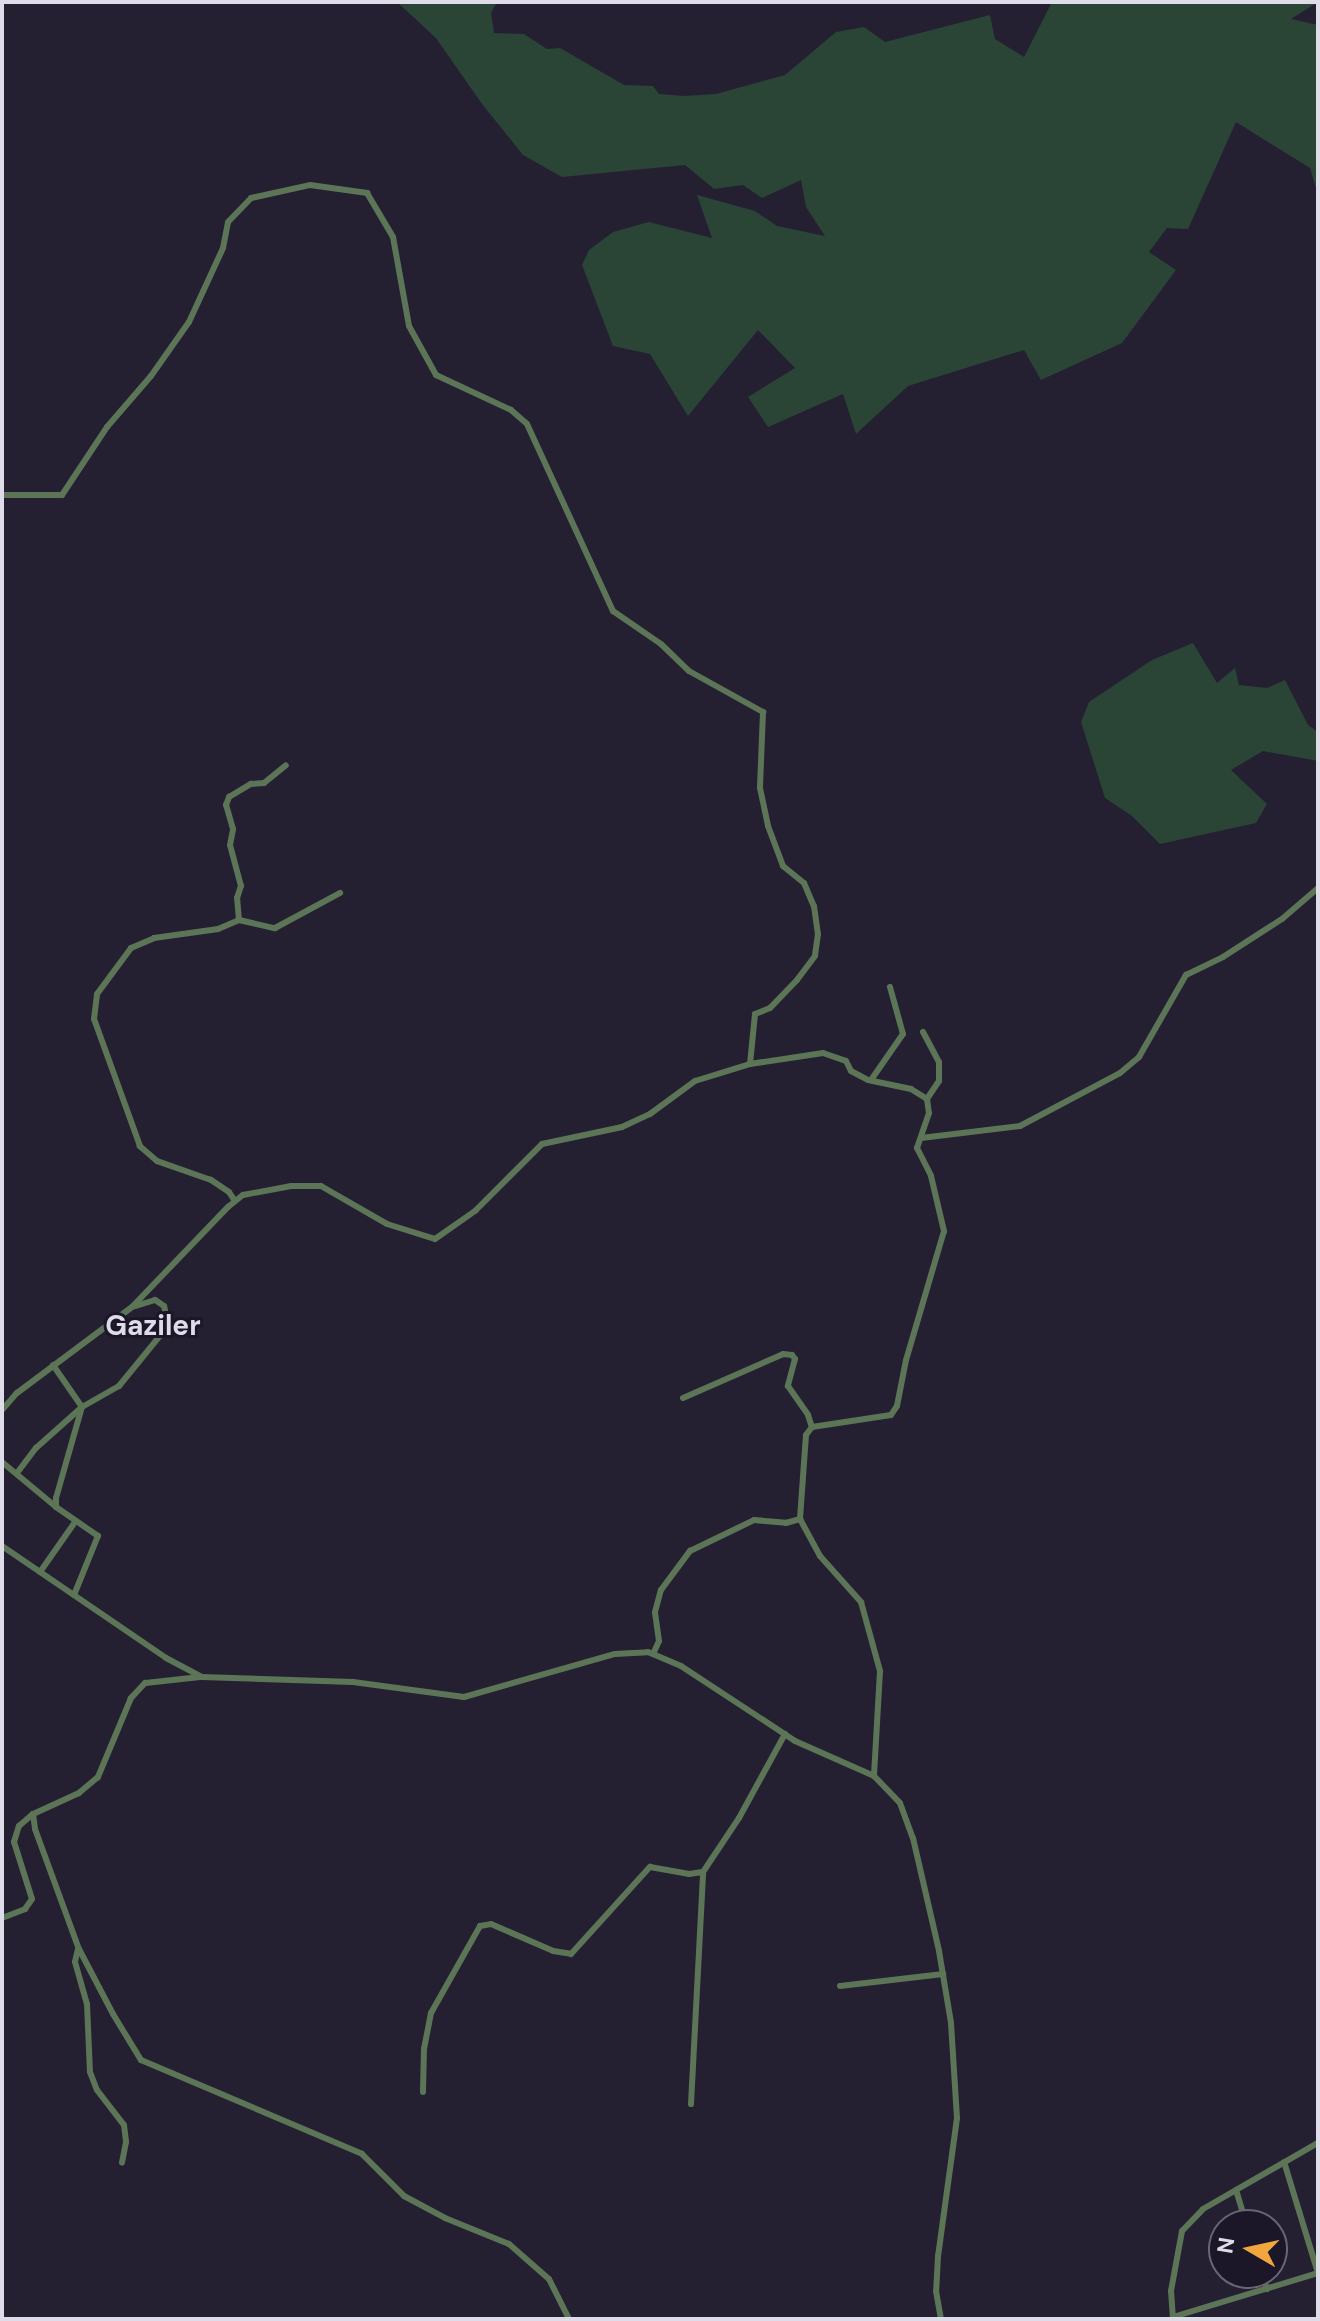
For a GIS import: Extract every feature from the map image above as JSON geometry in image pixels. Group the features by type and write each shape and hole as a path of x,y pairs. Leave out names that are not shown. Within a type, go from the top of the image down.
{"street":[{"path":"2,495 62,495 107,427 151,376 189,322 223,248 228,222 251,198 310,185 367,193 393,237 409,326 436,375 511,410 527,424 613,611 661,644 689,671 763,712 760,788 768,826 783,866 804,883 814,906 818,934 815,956 797,980 770,1008 755,1014 750,1064"},
{"path":"239,920 237,898 241,886 230,845 233,829 226,805 229,797 251,784 264,783 286,765"},
{"path":"921,1138 1020,1126 1120,1073 1139,1057 1186,975 1223,957 1282,919 1318,888"},
{"path":"235,1201 229,1192 211,1180 157,1161 140,1146 94,1019 97,994 131,948 154,938 218,929 239,920 275,928 340,893"},
{"path":"871,1080 903,1034 890,987"},
{"path":"874,1776 880,1671 861,1602 820,1556 800,1519 806,1435 812,1427 891,1415 897,1406 906,1360 944,1231 931,1176 917,1148 929,1113 927,1099 939,1081 939,1062 923,1032"},
{"path":"2,1410 17,1393 132,1307 243,1195 291,1186 321,1186 387,1224 435,1239 475,1211 542,1144 622,1127 650,1114 695,1081 750,1064 823,1053 846,1061 851,1071 871,1080 911,1089 927,1099"},
{"path":"17,1473 36,1448 82,1407 119,1386 164,1335 168,1326 164,1306 155,1300 132,1307"},
{"path":"683,1398 783,1354 792,1355 795,1359 788,1386 812,1427"},
{"path":"53,1365 82,1407 56,1507"},
{"path":"2,1462 75,1522 98,1536 74,1595"},
{"path":"653,1654 659,1641 655,1612 661,1590 681,1559 743,1523 754,1520 786,1523 800,1519"},
{"path":"40,1572 75,1522"},
{"path":"2,1546 166,1658 202,1677"},
{"path":"2,1918 27,1907 32,1899 14,1842 19,1826 33,1814 79,1793 98,1777 131,1698 145,1683 202,1677 353,1682 464,1697 615,1654 653,1654 681,1666 785,1734 874,1776 900,1803 913,1838 951,2023 957,2118 938,2256 936,2291 941,2319"},
{"path":"691,2104 703,1872 739,1818 785,1734"},
{"path":"33,1814 35,1829 79,1949 141,2060 362,2154 404,2196 445,2218 509,2244 549,2279 569,2319"},
{"path":"423,2092 424,2049 431,2013 480,1926 491,1924 553,1951 571,1954 650,1867 689,1874 703,1872"},
{"path":"79,1949 75,1962 87,2004 90,2072 97,2090 124,2125 126,2142 122,2163"},
{"path":"840,1986 943,1974"},
{"path":"1267,2289 1173,2318 1173,2264 1182,2231 1203,2209 1318,2143"},
{"path":"1284,2162 1318,2273 1288,2282"},
{"path":"1236,2190 1242,2209"}],"green space":[{"path":"397,2 497,2 491,13 494,33 524,34 547,49 560,48 624,85 653,86 659,94 684,96 716,94 785,75 836,32 864,27 885,42 990,15 995,39 1024,57 1052,2 1318,2 1291,19 1318,25 1318,195 1310,168 1236,122 1188,229 1167,228 1149,252 1176,270 1122,343 1041,380 1024,350 908,386 856,434 843,394 768,427 748,397 795,368 758,330 688,416 650,354 613,346 582,265 589,250 613,232 649,222 712,238 697,195 755,211 777,226 825,236 806,207 801,180 762,198 743,185 714,189 685,165 562,177 523,155 482,104 436,38"},
{"path":"1193,643 1217,683 1235,668 1239,685 1267,688 1285,680 1308,725 1318,732 1318,761 1263,751 1231,770 1267,804 1256,823 1160,844 1132,816 1105,798 1081,722 1089,702 1152,660"}],"district":[{"name":"Gaziler","path":"153,1326"}]}
